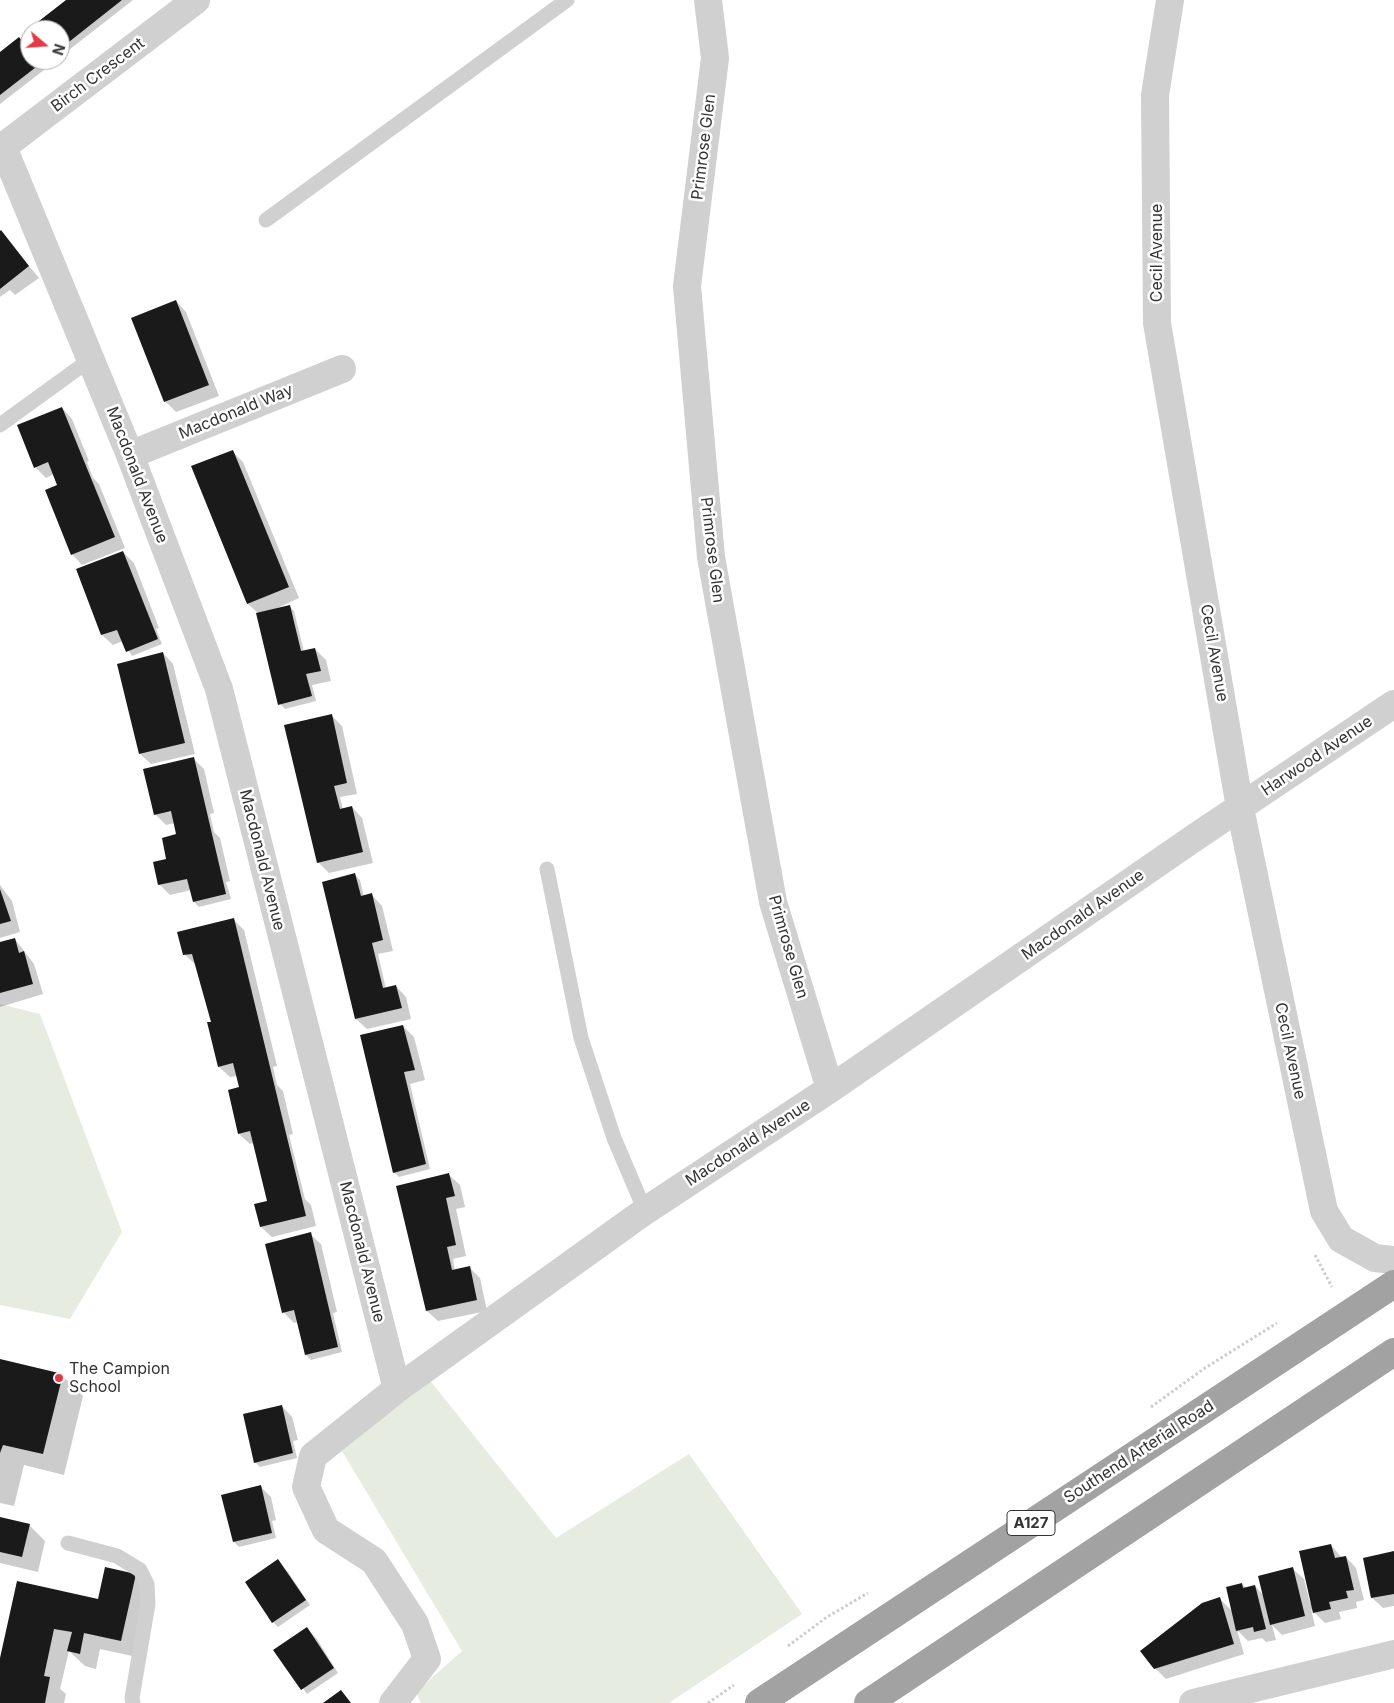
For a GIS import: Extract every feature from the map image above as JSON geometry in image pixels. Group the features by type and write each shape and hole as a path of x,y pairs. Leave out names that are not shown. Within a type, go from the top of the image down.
{"highway":[{"name":"Southend Arterial Road","path":"759,1703 1394,1284"},
{"path":"885,1698 1394,1352"}],"street":[{"name":"Birch Crescent","path":"2,148 196,0"},
{"name":"Primrose Glen","path":"708,0 715,58 686,286 710,557 773,902 830,1089"},
{"name":"Cecil Avenue","path":"1170,0 1156,95 1157,323 1240,808 1324,1211 1340,1239 1375,1258 1394,1260"},
{"name":"Macdonald Avenue","path":"2,148 130,455 219,689 397,1388 644,1211 830,1089 1240,808"},
{"name":"Macdonald Way","path":"130,455 342,369"},
{"name":"Harwood Avenue","path":"1240,808 1394,704"},
{"path":"393,1703 427,1659 415,1624 374,1561 326,1530 306,1487 313,1456 397,1388"},
{"path":"1203,1702 1394,1654"}],"lane":[{"path":"266,220 568,0"},
{"path":"0,425 91,360"},
{"path":"547,868 581,1038 614,1138 644,1211"},
{"path":"68,1542 117,1556 140,1570 147,1584 148,1604 132,1698 133,1703"}],"shaded area":[{"path":"0,1004 40,1014 122,1232 70,1319 0,1305"},
{"path":"428,1378 556,1538 689,1454 802,1614 669,1703 421,1703 416,1692 462,1651 342,1451"}],"building":[{"path":"66,0 122,0 70,41 70,20 40,20"},
{"path":"19,37 20,70 32,70 0,95 0,52"},
{"path":"0,231 29,266 0,289"},
{"path":"176,300 209,385 164,402 131,318"},
{"path":"62,407 115,537 71,555 45,490 57,485 48,462 34,468 17,425"},
{"path":"233,450 289,587 247,604 191,466"},
{"path":"123,551 158,639 126,652 117,630 101,635 76,569"},
{"path":"290,605 301,651 315,648 321,671 306,674 312,696 278,705 256,613"},
{"path":"163,652 185,743 139,754 117,664"},
{"path":"332,714 347,783 334,786 340,809 352,806 363,852 317,863 284,725"},
{"path":"194,757 226,894 193,902 187,879 158,885 153,862 166,859 162,838 176,834 171,811 154,815 143,769"},
{"path":"355,873 361,896 372,893 383,940 372,943 383,988 396,985 402,1008 355,1019 322,882"},
{"path":"0,889 11,921 0,924"},
{"path":"234,918 306,1216 260,1227 254,1204 267,1201 250,1131 238,1134 228,1090 239,1087 233,1063 218,1067 207,1022 211,1022 192,954 183,955 177,932"},
{"path":"15,938 19,953 24,951 33,984 0,993 0,942"},
{"path":"403,1025 415,1070 404,1072 426,1164 393,1173 360,1035"},
{"path":"449,1173 455,1196 446,1198 456,1245 447,1247 452,1270 470,1266 477,1300 426,1311 396,1186"},
{"path":"311,1232 338,1347 305,1355 294,1310 282,1313 265,1244"},
{"path":"0,1359 63,1374 43,1454 3,1445 0,1453"},
{"path":"282,1405 293,1453 254,1463 243,1414"},
{"path":"261,1485 272,1533 233,1542 221,1495"},
{"path":"0,1517 30,1524 22,1557 0,1552"},
{"path":"1331,1544 1335,1558 1346,1556 1354,1590 1346,1591 1348,1598 1329,1602 1331,1609 1313,1613 1299,1551"},
{"path":"1394,1551 1394,1594 1371,1598 1363,1558"},
{"path":"278,1559 306,1600 272,1623 245,1582"},
{"path":"105,1567 136,1574 121,1641 84,1633 80,1654 67,1651 72,1632 54,1629 44,1676 50,1677 45,1703 0,1703 0,1658 17,1581 98,1599"},
{"path":"1293,1567 1305,1616 1270,1625 1258,1576"},
{"path":"1242,1583 1243,1588 1255,1585 1266,1629 1254,1632 1253,1627 1236,1631 1226,1587"},
{"path":"1220,1597 1234,1644 1154,1669 1140,1651 1202,1603"},
{"path":"307,1627 334,1668 301,1690 273,1650"},
{"path":"341,1690 351,1703 323,1703"}],"place":[{"name":"The Campion School","path":"59,1378"}]}
